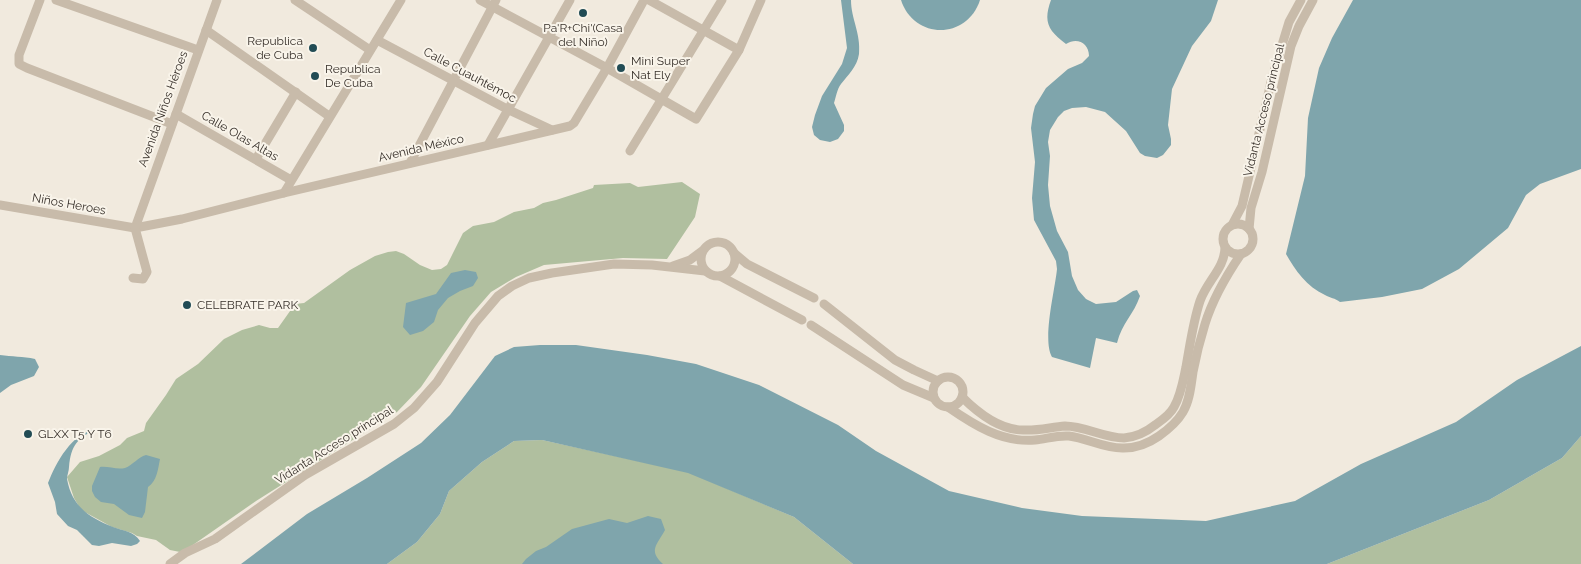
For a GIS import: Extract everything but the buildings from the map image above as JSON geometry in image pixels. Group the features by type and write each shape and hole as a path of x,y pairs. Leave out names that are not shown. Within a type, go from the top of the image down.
{"street":[{"path":"40,0 19,55 19,64 172,124"},
{"path":"56,0 198,50"},
{"name":"Avenida Niños Héroes","path":"135,228 217,0"},
{"path":"295,0 370,50"},
{"path":"284,192 401,0"},
{"path":"480,0 494,4 549,37 696,118 739,50 761,0"},
{"path":"488,145 570,0"},
{"name":"Avenida México","path":"135,228 182,220 284,192 570,126 574,123 607,68 644,0"},
{"path":"650,0 739,50"},
{"path":"630,151 722,0"},
{"path":"962,397 974,409 995,423 1022,430 1072,426 1114,438 1136,436 1147,431 1174,408 1182,390 1193,327 1201,300 1225,257 1222,238 1224,233 1232,225 1242,206 1272,78 1290,22 1301,0"},
{"name":"Vidanta Acceso principal","path":"811,325 891,378 934,398 940,405 948,407 971,423 990,432 1014,439 1034,440 1065,436 1077,437 1114,448 1124,448 1152,441 1173,426 1183,412 1188,399 1199,345 1210,309 1218,290 1241,254 1250,248 1252,244 1252,234 1249,229 1251,208 1262,172 1292,46 1299,26 1313,0"},
{"path":"410,163 494,4"},
{"path":"206,30 329,116"},
{"name":"Calle Cuauhtémoc","path":"377,40 507,109 552,130"},
{"path":"256,159 296,92"},
{"name":"Calle Olas Altas","path":"176,114 291,180"},
{"name":"Niños Heroes","path":"0,205 135,228"},
{"path":"1232,225 1240,224 1249,229"},
{"path":"132,278 143,279 148,272 135,228"},
{"path":"672,266 690,260 711,243 722,242 732,248 735,258 733,268 725,275 720,276 715,276 705,271 700,261 702,251"},
{"path":"1224,247 1232,253 1241,254"},
{"path":"734,253 746,264 814,298"},
{"name":"Vidanta Acceso principal","path":"170,564 185,553 215,539 305,476 394,424 414,408 437,382 475,323 498,296 512,286 529,278 614,264 672,266 705,271"},
{"path":"720,276 802,320"},
{"path":"824,304 895,360 938,381"},
{"path":"934,398 933,389 938,381 947,377 956,380 962,387 962,397 957,404 948,407"}],"green space":[{"path":"682,182 700,194 695,217 667,259 623,258 544,265 516,277 491,292 470,316 421,387 397,412 256,501 190,547 180,552 170,550 156,540 137,536 112,527 81,510 74,498 67,477 80,462 99,456 120,445 127,438 144,431 146,423 176,379 198,364 224,339 242,330 259,325 278,328 295,304 304,303 350,270 375,256 396,251 432,270 441,269 447,265 463,233 473,226 494,222 514,212 534,208 543,203 593,188 594,185 630,183 638,187"},
{"path":"1581,436 1581,564 1327,564 1489,500 1562,458"},
{"path":"542,440 688,472 794,517 853,564 387,564 417,542 440,514 449,491 482,462 514,441"}],"water":[{"path":"841,0 851,0 859,39 859,54 854,67 840,86 834,103 844,125 844,131 838,139 830,142 820,140 814,135 812,127 822,96 842,64 847,48"},
{"path":"901,0 980,0 973,13 964,22 953,28 941,30 928,28 917,22 908,13"},
{"path":"1051,0 1218,0 1211,21 1192,46 1172,89 1168,125 1171,145 1163,155 1157,158 1140,153 1126,131 1105,112 1086,107 1072,108 1064,111 1050,130 1048,142 1050,156 1048,185 1050,206 1057,231 1068,252 1072,276 1078,290 1086,299 1096,304 1116,302 1137,290 1140,296 1117,343 1096,338 1090,368 1052,357 1048,339 1057,269 1056,261 1034,220 1032,198 1035,162 1031,128 1035,106 1046,88 1068,69 1082,63 1089,56 1087,48 1082,42 1074,41 1066,44 1051,30 1047,14"},
{"path":"1353,0 1581,0 1581,169 1540,184 1526,195 1508,228 1459,269 1422,289 1382,297 1340,302 1319,292 1307,283 1286,254 1305,176 1308,118 1319,68 1332,38"},
{"path":"465,270 476,272 478,278 473,286 448,298 438,310 434,322 423,331 410,335 403,327 406,303 436,294 451,273"},
{"path":"576,345 696,364 759,385 838,425 876,451 949,491 1022,508 1082,516 1206,521 1295,501 1361,464 1456,422 1517,380 1581,346 1581,436 1562,458 1489,500 1327,564 853,564 794,517 688,473 542,440 514,441 482,462 449,491 440,514 417,542 387,564 241,564 307,514 421,443 450,415 495,356 514,347"},
{"path":"0,355 35,359 39,367 34,376 11,385 0,393"},
{"path":"96,429 84,436 73,448 67,478 69,488 77,503 89,515 113,527 131,533 138,538 140,541 131,546 112,543 99,546 92,545 77,530 68,526 57,514 48,483 51,475 60,458 72,442 87,432"},
{"path":"146,455 160,459 155,478 148,487 145,512 142,518 129,515 114,504 101,502 95,497 92,486 100,467 125,468"},
{"path":"648,516 661,519 665,530 655,547 656,555 663,564 522,564 536,551 546,547 572,529 609,519 627,523"}],"place":[{"name":"Pa'R+Chi'(Casa del Niño)","path":"583,13"},
{"name":"Republica de Cuba","path":"313,48"},
{"name":"Mini Super Nat Ely","path":"621,68"},
{"name":"Republica De Cuba","path":"315,76"},
{"name":"CELEBRATE PARK","path":"187,305"},
{"name":"GLXX T5 Y T6","path":"28,434"}]}
